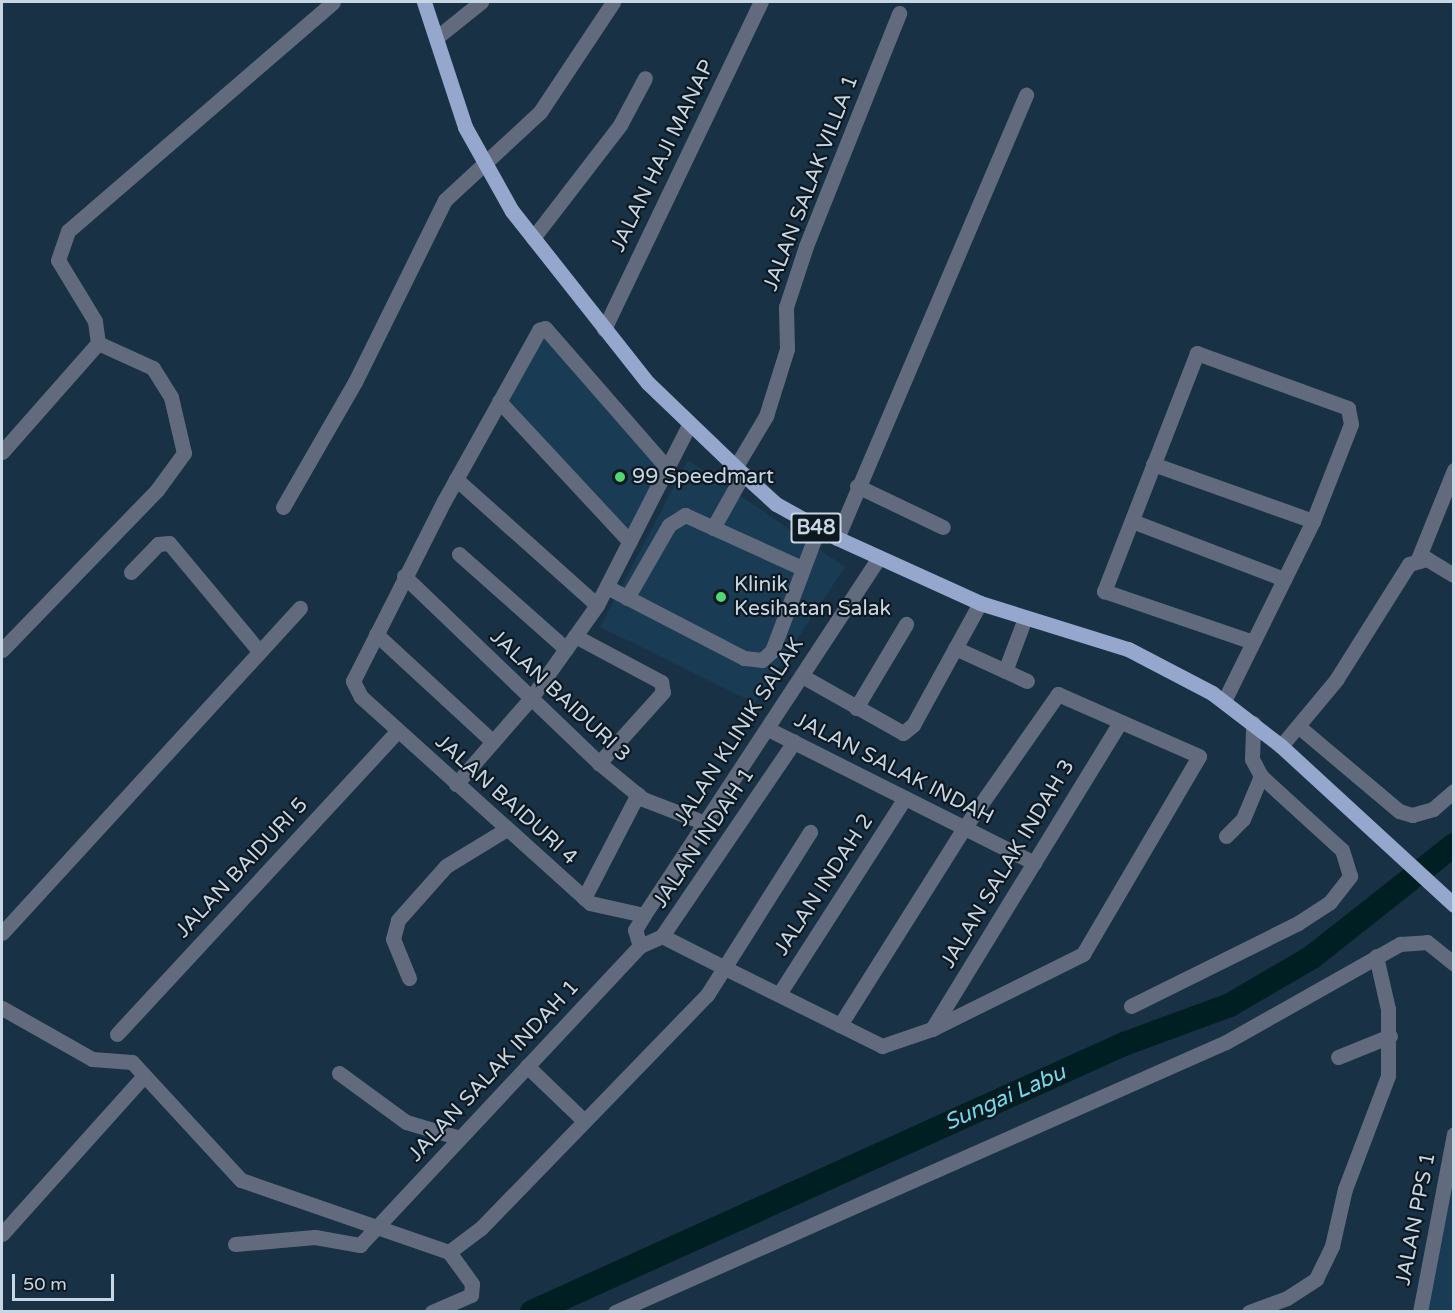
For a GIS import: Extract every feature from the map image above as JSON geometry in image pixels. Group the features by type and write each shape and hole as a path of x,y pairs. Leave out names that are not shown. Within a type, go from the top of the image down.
{"main road":[{"name":"B48","path":"424,2 481,164 533,238 604,329 688,426 739,471 818,529 980,603 1128,649 1224,701 1281,746 1394,849 1440,895 1454,905"}],"street":[{"path":"2,452 98,343 95,321 58,260 68,231 333,2"},
{"path":"436,38 481,2"},
{"path":"282,507 355,382 445,200 481,164 540,112 613,2"},
{"name":"JALAN HAJI MANAP","path":"604,329 761,2"},
{"name":"JALAN SALAK VILLA 1","path":"713,528 766,416 787,349 786,307 806,246 900,13"},
{"path":"533,238 620,125 645,78"},
{"path":"837,538 857,486 1026,95"},
{"path":"493,742 376,634 456,479 539,330 545,328 668,469"},
{"path":"2,650 157,490 184,453 171,397 153,368 98,343"},
{"path":"1224,701 1313,521 1351,424 1348,408 1197,353 1104,591 1253,642"},
{"path":"499,401 630,542"},
{"path":"456,784 531,698 597,606 688,426"},
{"path":"1154,464 1313,521"},
{"path":"1281,746 1336,680 1409,564 1418,559 1454,470"},
{"path":"456,479 597,606"},
{"path":"857,486 943,527"},
{"path":"627,598 669,525 685,515 802,568"},
{"path":"1132,521 1284,579"},
{"path":"607,587 744,658 762,660 771,651 818,529"},
{"path":"131,572 158,544 169,543 258,650"},
{"path":"459,554 566,649"},
{"name":"JALAN KLINIK SALAK","path":"640,946 635,930 644,915 879,557"},
{"path":"1418,559 1454,575"},
{"name":"JALAN BAIDURI 3","path":"404,576 599,763 638,794 705,823"},
{"path":"802,676 903,733 913,725 980,603"},
{"path":"2,933 258,650 300,608"},
{"path":"1005,671 1025,618"},
{"path":"856,708 906,624"},
{"name":"JALAN BAIDURI 4","path":"376,634 354,689 505,830 584,898 644,915"},
{"path":"575,636 661,682 663,692 599,763"},
{"path":"955,648 1027,681"},
{"path":"662,936 779,994 840,1025 882,1046 932,1029 1083,954 1199,756 1058,694 964,828 840,1025"},
{"name":"JALAN SALAK INDAH 3","path":"932,1029 1120,722"},
{"path":"1131,1006 1298,923 1345,887 1350,876 1342,850 1261,776 1252,759 1253,723"},
{"path":"1298,726 1399,811 1412,815 1433,809 1454,791"},
{"name":"JALAN SALAK INDAH","path":"768,729 1034,863"},
{"name":"JALAN BAIDURI 5","path":"117,1034 398,731"},
{"name":"JALAN INDAH 1","path":"640,946 662,936 794,742"},
{"path":"1226,836 1243,819 1261,776"},
{"path":"584,898 638,794"},
{"name":"JALAN INDAH 2","path":"779,994 905,798"},
{"path":"409,978 393,939 398,920 446,866 505,830"},
{"path":"449,1252 481,1228 582,1119 707,995 810,832"},
{"path":"615,1311 1226,1042 1376,956 1420,941 1454,964"},
{"name":"JALAN SALAK INDAH 1","path":"236,1244 315,1237 360,1245 640,946"},
{"path":"1249,1311 1299,1291 1325,1267 1345,1189 1388,1076 1390,1036 1376,956"},
{"path":"2,1008 59,1045 92,1059 132,1062 240,1180 378,1224 449,1252 472,1284 471,1295 432,1311"},
{"path":"1338,1057 1390,1036"},
{"path":"527,1066 582,1119"},
{"path":"339,1073 406,1122 460,1138"},
{"path":"2,1234 144,1076"},
{"name":"JALAN PPS 1","path":"1420,1311 1450,1180 1454,1134"}],"shaded area":[{"path":"543,334 661,469 629,534 506,401"},
{"name":"Klinik Kesihatan Salak","path":"688,460 845,567 755,703 600,627"},
{"path":"1453,1162 1453,1311 1426,1311"}],"waterway":[{"name":"Sungai Labu","path":"532,1312 1124,1044 1230,1005 1312,957 1454,845"}],"place":[{"name":"99 Speedmart","path":"620,477"},
{"name":"Klinik Kesihatan Salak","path":"721,597"}]}
